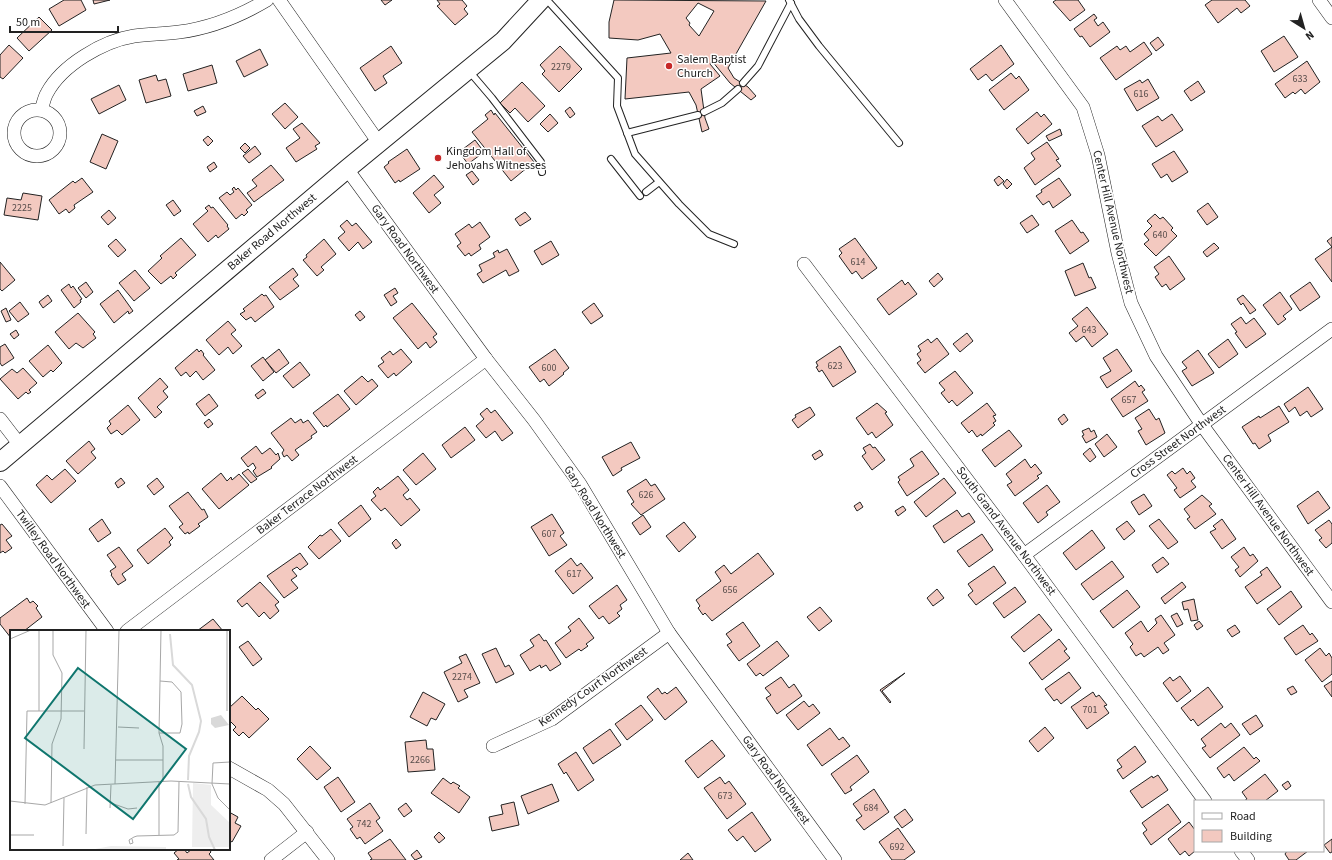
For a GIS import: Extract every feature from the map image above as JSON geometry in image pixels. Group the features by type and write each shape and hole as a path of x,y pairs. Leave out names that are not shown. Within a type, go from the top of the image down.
{"street":[{"path":"41,110 47,93 59,77 78,60 100,47 133,36 180,32 213,25 246,12 267,0"},
{"path":"279,0 379,143"},
{"name":"Baker Road Northwest","path":"0,462 346,169 503,41 541,0"},
{"name":"Center Hill Avenue Northwest","path":"1005,0 1083,107 1098,154 1118,253 1131,303 1156,356 1202,425 1332,602"},
{"path":"1320,0 1332,18"},
{"name":"Gary Road Northwest","path":"346,169 486,359 534,420 580,484 669,633 835,860"},
{"name":"South Grand Avenue Northwest","path":"804,264 1024,555 1204,800"},
{"name":"Cross Street Northwest","path":"1024,555 1332,329"},
{"name":"Baker Terrace Northwest","path":"128,630 486,359"},
{"path":"0,419 20,445"},
{"name":"Twilley Road Northwest","path":"0,486 106,630"},
{"name":"Kennedy Court Northwest","path":"492,746 552,719 669,633"},
{"path":"230,769 268,790 284,804 308,832 328,860"},
{"path":"271,860 308,832"},
{"path":"1242,852 1248,860"}],"lane":[{"path":"547,0 618,78 617,106 635,154 659,182 709,234 734,244"},
{"path":"743,83 758,66 790,2"},
{"path":"790,2 798,19 818,46 899,143"},
{"path":"468,70 492,98 541,162 542,172"},
{"path":"627,133 701,113 722,103 738,89"},
{"path":"611,159 640,196"},
{"path":"646,192 659,182"}],"building":[{"path":"64,0 81,0 86,10 59,26 49,9"},
{"path":"93,0 110,0 94,4"},
{"path":"381,0 392,0 385,5"},
{"path":"437,0 462,0 467,6 464,9 468,14 455,25 437,6 440,4"},
{"name":"Salem Baptist Church","path":"614,0 766,1 728,68 734,78 748,87 756,96 751,100 730,83 712,61 710,64 720,76 701,89 705,118 709,129 702,132 696,105 689,92 625,99 627,58 671,53 660,34 638,40 609,38 609,22","holes":["698,3 714,11 699,36 689,25 690,23 686,18"]},
{"path":"1056,0 1078,0 1085,10 1070,21 1053,2"},
{"path":"1212,0 1245,0 1250,6 1241,13 1237,8 1218,23 1205,5"},
{"path":"1094,14 1097,18 1094,20 1098,26 1103,22 1110,32 1090,47 1082,36 1080,37 1074,29"},
{"path":"39,17 52,30 29,51 17,38"},
{"path":"1284,36 1298,57 1274,72 1261,51"},
{"path":"1158,37 1164,45 1156,51 1150,43"},
{"path":"1144,42 1152,54 1116,80 1100,58 1117,46 1120,50 1126,46 1130,52"},
{"path":"9,45 23,58 3,79 0,77 0,55"},
{"path":"1001,45 1014,64 992,81 986,74 978,80 970,69"},
{"path":"391,46 402,63 383,76 387,83 375,91 360,68"},
{"path":"560,46 582,69 559,92 542,74 545,71 540,65"},
{"path":"260,49 268,65 244,77 236,61"},
{"path":"1307,61 1320,82 1305,94 1301,89 1295,94 1293,92 1285,98 1275,84"},
{"path":"212,65 217,83 188,91 183,74"},
{"path":"1011,73 1016,79 1019,76 1029,90 1004,110 989,90"},
{"path":"156,75 158,81 166,79 171,96 146,103 139,80"},
{"path":"1148,79 1159,98 1137,111 1124,89 1140,80 1142,83"},
{"path":"1198,81 1205,92 1191,101 1184,91"},
{"path":"522,82 545,106 528,122 515,108 510,113 500,103"},
{"path":"119,85 126,100 99,114 91,99"},
{"path":"285,103 298,117 285,129 272,114"},
{"path":"203,106 206,112 197,116 194,111"},
{"path":"570,107 575,114 570,118 565,111"},
{"path":"491,110 534,162 511,181 472,132 488,119 485,115"},
{"path":"1037,112 1041,117 1044,114 1052,124 1028,144 1016,129"},
{"path":"550,114 558,123 548,132 540,124"},
{"path":"1172,114 1183,130 1156,147 1142,126 1158,116 1162,121"},
{"path":"302,123 320,143 315,146 317,149 296,162 286,148 300,138 293,129"},
{"path":"1060,129 1062,135 1049,141 1046,136"},
{"path":"102,134 118,141 106,169 90,162"},
{"path":"208,136 213,141 208,146 203,140"},
{"path":"475,140 484,152 468,164 459,152"},
{"path":"1047,142 1059,159 1056,160 1061,166 1035,185 1024,168 1035,159 1031,153"},
{"path":"245,143 250,148 245,153 240,148"},
{"path":"255,146 261,154 249,163 243,156"},
{"path":"407,149 420,169 400,182 399,180 395,183 384,167 389,163 388,162"},
{"path":"1174,151 1188,172 1172,182 1167,174 1161,178 1152,164"},
{"path":"214,162 217,167 210,172 207,167"},
{"path":"271,165 284,180 254,202 247,193 257,186 252,180"},
{"path":"472,171 479,180 473,185 466,175"},
{"path":"434,175 444,187 434,195 441,203 429,213 413,193"},
{"path":"999,176 1004,181 998,186 994,180"},
{"path":"82,178 93,192 74,205 75,208 69,213 66,209 59,214 49,200 73,181 75,183"},
{"path":"1059,178 1071,195 1053,208 1049,201 1043,205 1036,196 1042,192 1041,190"},
{"path":"1007,179 1012,184 1007,189 1003,184"},
{"path":"234,187 236,190 238,188 252,205 246,210 248,212 244,216 242,214 236,219 219,198 227,192 230,195 234,192 232,189"},
{"path":"23,193 42,196 38,220 4,215 7,198 21,200"},
{"path":"173,200 181,211 174,216 166,205"},
{"path":"1208,203 1218,217 1207,225 1197,211"},
{"path":"209,205 211,208 213,207 228,225 227,226 229,229 218,238 216,235 208,242 193,224 208,211 205,208"},
{"path":"109,210 116,218 108,225 101,217"},
{"path":"525,212 531,219 520,226 515,219"},
{"path":"1155,214 1160,219 1163,217 1173,228 1171,230 1177,236 1156,256 1144,244 1149,240 1144,234 1152,226 1147,221"},
{"path":"1032,215 1039,225 1027,233 1020,223"},
{"path":"347,220 352,226 356,223 372,242 363,249 358,242 349,251 338,238 345,232 340,226"},
{"path":"1072,220 1089,241 1070,254 1055,231"},
{"path":"480,222 490,237 479,245 481,249 471,256 469,253 465,256 457,246 461,243 455,234 469,224 472,228"},
{"path":"1332,237 1332,247 1327,241"},
{"path":"181,238 196,255 175,273 177,275 173,279 171,276 161,284 148,271 162,258 160,256"},
{"path":"855,238 877,268 862,279 856,271 852,274 839,256 842,253 839,249"},
{"path":"116,239 126,250 118,257 108,246"},
{"path":"324,239 336,254 321,267 324,270 317,276 303,260 307,257 306,255"},
{"path":"551,241 559,255 542,265 534,251"},
{"path":"1214,243 1219,248 1207,257 1203,252"},
{"path":"1332,247 1332,282 1315,259"},
{"path":"507,249 519,271 509,276 506,270 483,283 477,274 482,271 479,265 495,257 493,253 498,250 499,253"},
{"path":"1169,256 1185,279 1170,290 1166,284 1162,287 1155,277 1159,274 1154,267"},
{"path":"0,262 15,280 2,291 0,289"},
{"path":"1083,263 1089,278 1091,277 1096,288 1075,296 1065,271"},
{"path":"293,268 298,275 293,279 299,286 280,300 269,287"},
{"path":"135,270 150,288 134,301 119,283"},
{"path":"938,273 943,279 934,287 929,281"},
{"path":"902,280 905,285 908,282 917,294 889,315 877,299"},
{"path":"86,282 93,292 86,298 78,288"},
{"path":"1310,282 1320,297 1300,311 1290,296"},
{"path":"69,284 71,288 73,286 82,299 80,300 81,302 74,308 61,290"},
{"path":"395,288 398,293 393,296 397,302 391,306 384,295"},
{"path":"118,290 133,311 129,314 128,311 114,323 100,304"},
{"path":"1280,292 1292,309 1283,316 1286,319 1278,325 1263,305"},
{"path":"262,294 264,296 266,295 274,307 255,322 251,317 246,320 240,314 245,311 243,309"},
{"path":"48,295 52,301 43,308 39,302"},
{"path":"1243,295 1256,310 1250,314 1243,303 1241,305 1237,299"},
{"path":"20,302 29,314 18,322 9,311"},
{"path":"412,303 437,334 433,337 437,342 430,348 426,342 418,349 393,318"},
{"path":"594,303 603,316 591,324 582,312"},
{"path":"1087,307 1108,334 1092,347 1084,336 1076,342 1069,333 1078,326 1072,319"},
{"path":"6,308 11,320 6,322 1,311"},
{"path":"360,311 365,317 360,321 355,315"},
{"path":"78,313 95,332 93,334 96,338 83,348 76,343 69,349 55,332"},
{"path":"1241,317 1246,324 1254,318 1266,334 1246,348 1235,333 1237,332 1231,324"},
{"path":"228,321 236,330 231,334 242,346 233,354 228,347 219,355 206,340"},
{"path":"16,330 19,335 14,339 10,334"},
{"path":"967,333 973,341 960,352 953,344"},
{"path":"937,338 949,354 925,373 917,363 921,360 917,354 921,351 918,346 928,339 931,343"},
{"path":"1228,339 1238,354 1219,368 1208,354"},
{"path":"5,344 14,358 2,366 0,363 0,347"},
{"path":"48,345 62,363 53,372 51,370 43,377 29,361"},
{"path":"840,346 856,372 833,387 822,370 819,372 816,367 818,366 816,362"},
{"path":"197,349 199,352 201,350 204,354 203,355 215,370 203,380 196,371 190,377 186,372 181,376 175,368"},
{"path":"279,349 289,363 276,373 265,360"},
{"path":"401,349 412,362 396,376 394,373 388,378 378,366 384,362 381,358 390,351 393,355"},
{"path":"555,349 569,368 549,386 544,379 540,382 529,367"},
{"path":"1117,349 1132,371 1107,388 1100,377 1111,371 1103,358"},
{"path":"1198,350 1214,373 1192,386 1182,371 1187,368 1182,362"},
{"path":"263,357 274,372 263,381 251,366"},
{"path":"300,362 310,375 293,388 283,376"},
{"path":"23,368 37,383 29,390 31,392 28,394 26,392 18,399 0,379 12,369 17,373"},
{"path":"955,371 973,393 957,406 952,400 949,403 941,393 945,390 939,383"},
{"path":"362,376 368,382 372,379 378,386 356,405 344,391"},
{"path":"160,378 168,387 163,391 168,397 157,407 162,412 155,418 138,398"},
{"path":"1135,381 1139,387 1141,385 1145,390 1142,392 1148,401 1123,417 1111,399"},
{"path":"1308,387 1323,409 1311,417 1307,411 1300,416 1295,407 1289,412 1284,404"},
{"path":"263,389 266,393 258,399 255,395"},
{"path":"209,394 218,406 205,416 196,404"},
{"path":"338,394 350,409 327,427 326,425 324,427 313,413"},
{"path":"877,403 887,412 885,413 893,425 876,438 872,432 868,435 856,418"},
{"path":"987,403 996,415 993,416 996,421 993,423 995,425 982,436 981,434 977,437 972,430 969,433 961,423"},
{"path":"128,405 140,420 122,435 117,430 111,434 107,428 111,424 109,421"},
{"path":"1279,406 1289,422 1268,435 1271,441 1259,449 1255,443 1253,444 1242,427"},
{"path":"810,407 815,415 798,428 792,420 796,417 795,415"},
{"path":"487,408 491,413 495,410 513,433 502,441 495,431 486,438 476,426 484,419 480,414"},
{"path":"1149,409 1156,420 1159,418 1165,433 1146,445 1138,431 1142,429 1135,418"},
{"path":"1064,414 1068,420 1062,425 1058,419"},
{"path":"291,418 295,423 301,419 303,423 308,420 317,432 311,436 312,438 295,450 299,455 292,461 287,455 284,457 282,453 284,450 271,433"},
{"path":"209,419 213,424 208,428 204,423"},
{"path":"465,427 475,440 451,458 442,445"},
{"path":"1089,428 1091,432 1094,430 1097,437 1086,443 1082,436 1084,435 1082,431"},
{"path":"1009,430 1022,446 995,467 982,450"},
{"path":"1107,434 1117,447 1104,457 1095,444"},
{"path":"89,441 95,449 91,452 96,458 78,474 66,461"},
{"path":"631,442 640,458 621,468 622,470 613,476 602,457"},
{"path":"870,444 873,448 875,447 885,460 872,470 862,456 866,453 863,448"},
{"path":"256,446 262,454 270,448 276,455 278,453 280,459 271,467 272,468 257,477 253,471 256,468 253,463 248,467 241,458"},
{"path":"1090,448 1096,457 1090,462 1083,454"},
{"path":"820,450 823,455 815,460 812,455"},
{"path":"922,451 939,474 907,496 898,482 900,480 898,477 914,466 910,459"},
{"path":"423,453 436,469 416,485 403,470"},
{"path":"1025,459 1031,468 1035,464 1042,473 1037,476 1039,478 1015,496 1007,485 1012,482 1006,474"},
{"path":"1183,468 1187,474 1190,471 1195,478 1191,481 1196,487 1180,498 1174,490 1177,488 1167,475 1172,471 1175,474"},
{"path":"65,469 76,481 51,503 36,485 47,475 52,480"},
{"path":"248,469 257,479 251,483 242,473"},
{"path":"221,473 227,481 231,477 232,480 239,474 249,485 219,509 202,489"},
{"path":"398,476 409,490 403,495 407,500 410,498 420,510 401,526 385,508 381,511 371,500 376,496 373,492 378,487 380,490"},
{"path":"121,478 125,483 118,488 115,483"},
{"path":"157,478 164,487 154,495 147,486"},
{"path":"944,478 956,493 926,517 914,502"},
{"path":"646,479 651,486 655,484 665,499 641,515 631,504 634,502 627,491"},
{"path":"1047,485 1060,502 1046,512 1048,515 1038,523 1023,503"},
{"path":"1318,491 1330,508 1308,524 1297,506"},
{"path":"188,492 202,510 204,509 208,517 198,524 200,526 189,534 188,532 185,534 179,527 183,524 169,506"},
{"path":"1144,494 1152,506 1139,515 1131,502"},
{"path":"1202,495 1212,504 1209,506 1216,514 1195,529 1187,519 1190,517 1184,509"},
{"path":"860,502 863,507 857,511 854,506"},
{"path":"361,505 371,519 349,537 338,523"},
{"path":"903,506 906,510 898,516 895,511"},
{"path":"957,510 962,517 969,513 975,522 944,543 933,526"},
{"path":"552,514 564,533 560,536 567,545 549,556 531,527"},
{"path":"643,515 651,527 640,535 632,523"},
{"path":"102,519 111,533 98,542 89,529"},
{"path":"1159,519 1178,542 1168,549 1149,526"},
{"path":"1222,519 1236,539 1222,549 1210,532 1216,529 1213,526"},
{"path":"1329,520 1332,524 1332,543 1326,548 1319,540 1322,538 1315,530"},
{"path":"1127,521 1135,531 1124,540 1116,529"},
{"path":"684,522 696,537 679,552 666,536"},
{"path":"2,524 12,536 6,540 12,548 5,553 3,551 0,553 0,525"},
{"path":"165,528 173,538 169,542 171,545 148,564 137,550"},
{"path":"331,529 341,541 319,559 308,547 320,535 322,536"},
{"path":"1092,530 1105,548 1076,570 1063,553"},
{"path":"982,534 993,550 969,567 957,551"},
{"path":"396,539 401,545 396,549 392,543"},
{"path":"119,547 133,566 122,574 126,580 118,585 110,571 116,567 107,555"},
{"path":"1244,547 1250,556 1253,554 1258,561 1240,577 1235,570 1239,567 1231,557"},
{"path":"300,553 308,564 300,570 297,567 292,570 297,576 291,580 298,588 284,598 267,576"},
{"path":"758,553 774,574 712,621 705,613 703,615 698,608 700,606 696,600 721,581 715,572 724,565 731,574"},
{"path":"1163,557 1169,564 1157,573 1152,565"},
{"path":"571,558 577,566 581,563 593,578 573,594 555,571"},
{"path":"1112,561 1124,577 1093,600 1081,584"},
{"path":"994,566 1006,583 976,605 968,595 973,591 968,584"},
{"path":"1267,567 1281,587 1257,604 1245,587 1262,575 1260,572"},
{"path":"260,582 279,602 275,605 279,611 270,619 264,612 259,617 247,603 242,607 237,601"},
{"path":"1182,582 1186,587 1165,604 1161,598"},
{"path":"617,585 627,600 620,605 622,609 617,613 620,616 609,624 603,616 599,619 589,606"},
{"path":"1015,587 1026,602 1004,618 993,603"},
{"path":"937,589 944,598 933,606 927,598"},
{"path":"1127,590 1140,607 1113,628 1100,611"},
{"path":"1291,591 1302,607 1279,625 1267,609"},
{"path":"27,598 30,603 33,601 38,606 36,608 42,617 25,630 10,630 10,637 0,624 0,618"},
{"path":"1194,599 1198,620 1191,621 1188,609 1184,610 1182,602"},
{"path":"820,607 832,621 819,631 807,617"},
{"path":"1177,613 1183,624 1177,627 1171,616"},
{"path":"1039,614 1052,630 1024,652 1011,637"},
{"path":"1161,615 1175,635 1164,643 1169,650 1163,654 1158,647 1144,657 1141,653 1136,656 1130,647 1133,644 1125,633 1141,621 1148,632 1157,623 1155,619"},
{"path":"579,618 594,638 586,644 588,646 581,651 579,649 566,658 555,643 571,631 568,627"},
{"path":"213,619 222,630 198,630"},
{"path":"1199,621 1203,626 1197,630 1194,625"},
{"path":"743,622 760,646 739,661 727,645 732,642 726,634"},
{"path":"1235,625 1240,632 1232,637 1227,630"},
{"path":"1303,625 1310,635 1312,633 1318,641 1296,655 1284,638"},
{"path":"539,634 544,641 546,640 561,664 550,671 546,665 541,668 540,665 530,671 520,655 534,646 530,640"},
{"path":"1059,639 1067,649 1064,651 1070,658 1042,680 1029,663"},
{"path":"248,641 262,659 253,666 239,647"},
{"path":"777,641 789,656 763,676 760,673 756,676 747,664"},
{"path":"496,648 505,667 509,665 514,674 496,683 482,654"},
{"path":"1320,648 1326,656 1329,653 1332,658 1332,674 1322,682 1305,660"},
{"path":"466,654 480,683 464,690 468,697 458,702 444,672 462,663 459,657"},
{"path":"1069,672 1081,688 1061,704 1057,699 1054,701 1045,689"},
{"path":"905,673 882,691 891,702 890,703 880,690"},
{"path":"1180,676 1191,691 1177,702 1163,683 1170,677 1173,681"},
{"path":"781,677 789,688 794,684 802,696 777,714 766,698 771,695 765,688"},
{"path":"1332,681 1332,697 1324,686"},
{"path":"1293,686 1297,692 1291,695 1287,689"},
{"path":"676,687 687,702 665,720 647,697 658,688 662,694 665,692 667,694"},
{"path":"1208,687 1223,707 1198,726 1193,719 1191,721 1181,708"},
{"path":"423,692 445,704 436,720 431,718 427,726 410,717"},
{"path":"1093,692 1096,697 1099,695 1107,705 1104,706 1109,713 1087,729 1071,707"},
{"path":"242,696 256,710 258,708 269,719 249,738 243,732 239,736 233,730 236,727 230,721 230,707"},
{"path":"804,701 809,707 813,704 820,713 798,730 786,715"},
{"path":"641,705 653,720 627,740 615,724"},
{"path":"1256,715 1263,726 1250,735 1242,724"},
{"path":"1221,723 1225,728 1231,723 1240,735 1210,758 1202,748 1206,746 1201,739"},
{"path":"1045,727 1054,738 1038,752 1029,741"},
{"path":"830,728 839,740 843,737 850,746 822,766 807,745"},
{"path":"610,729 621,745 593,764 583,748"},
{"path":"426,740 427,749 433,749 435,770 408,772 405,742"},
{"path":"712,740 725,756 698,778 685,761"},
{"path":"310,746 331,768 317,780 297,759"},
{"path":"1135,746 1146,762 1123,779 1117,770 1122,767 1117,760"},
{"path":"1244,747 1254,759 1256,757 1260,761 1234,781 1229,774 1224,778 1217,768"},
{"path":"576,752 594,780 578,791 566,772 564,774 558,764"},
{"path":"857,755 869,772 850,787 852,790 845,794 831,774"},
{"path":"1265,774 1278,791 1266,800 1246,800 1247,799 1242,792"},
{"path":"1158,775 1168,790 1142,808 1130,791 1152,776 1153,778"},
{"path":"338,777 355,802 341,812 324,787"},
{"path":"720,777 725,784 729,781 746,804 727,819 704,788"},
{"path":"443,778 451,784 453,782 460,786 458,788 470,797 459,813 431,793"},
{"path":"1288,781 1291,786 1286,790 1282,785"},
{"path":"552,784 559,801 528,814 521,796"},
{"path":"874,789 889,812 864,830 856,820 862,816 853,804"},
{"path":"514,802 519,825 492,831 489,817 503,814 501,805"},
{"path":"370,803 380,818 376,821 383,831 365,844 360,837 357,839 350,829 353,827 347,819"},
{"path":"406,803 412,811 404,817 398,809"},
{"path":"1168,804 1181,822 1151,845 1143,833 1147,830 1142,823"},
{"path":"905,809 913,820 902,828 894,817"},
{"path":"752,812 771,840 755,852 743,836 737,841 728,830"},
{"path":"230,813 238,817 235,823 241,826 232,842 230,841"},
{"path":"1189,822 1194,829 1194,852 1189,856 1185,851 1180,855 1168,839"},
{"path":"898,828 915,852 904,860 892,860 879,842"},
{"path":"439,832 445,838 439,843 434,837"},
{"path":"390,839 406,860 370,860 372,859 368,853"},
{"path":"1332,839 1332,852 1330,853 1324,845"},
{"path":"178,850 185,850 187,853 191,850 210,850 211,852 209,854 214,860 177,860 179,859 174,853"},
{"path":"417,850 422,857 415,860 411,855"},
{"path":"1286,852 1307,852 1296,860 1289,860 1285,854"},
{"path":"688,853 693,860 680,860"}],"place":[{"name":"Salem Baptist Church","path":"669,66"},
{"name":"Kingdom Hall of Jehovahs Witnesses","path":"438,158"}]}
